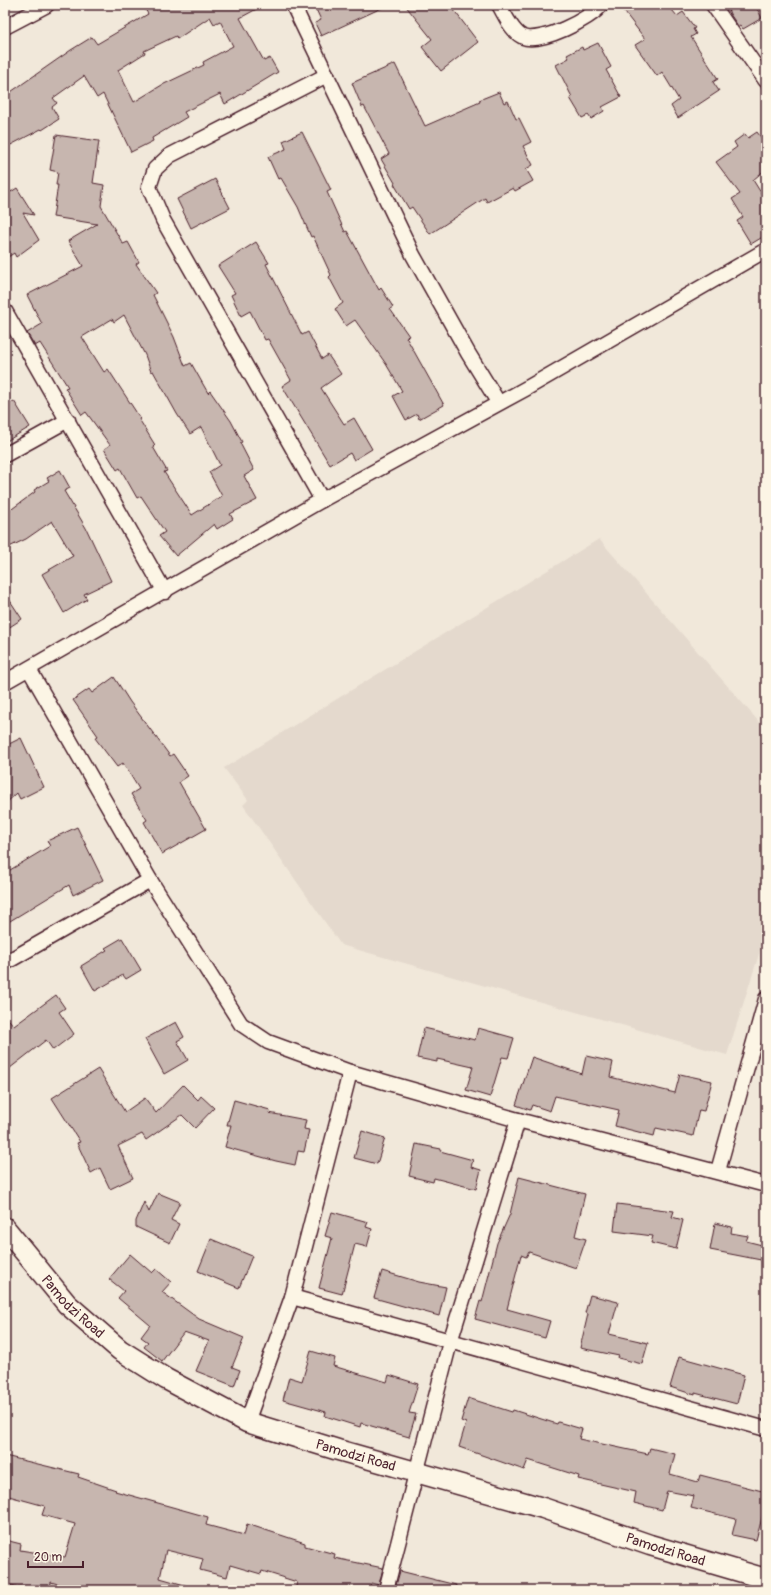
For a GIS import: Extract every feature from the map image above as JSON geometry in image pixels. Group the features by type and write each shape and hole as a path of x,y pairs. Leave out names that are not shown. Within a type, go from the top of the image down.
{"street":[{"path":"5,27 47,5"},
{"path":"293,5 413,254 468,353 498,402"},
{"path":"499,5 516,31 522,37 530,38 560,32 589,15 601,5"},
{"path":"713,5 766,81"},
{"path":"322,500 163,220 149,187 155,169 169,156 327,75"},
{"path":"5,682 165,592 322,500 498,402 534,384 766,250"},
{"path":"5,311 165,592"},
{"path":"5,455 68,420"},
{"path":"29,669 150,880 241,1024 268,1042 350,1072 518,1120 718,1171 766,1185"},
{"path":"5,963 150,880"},
{"path":"718,1171 766,998"},
{"path":"247,1422 292,1297 350,1072"},
{"path":"386,1590 450,1342 518,1120"},
{"name":"Pamodzi Road","path":"5,1228 67,1304 120,1350 166,1379 247,1422 543,1508 650,1545 766,1579"},
{"path":"292,1297 766,1429"}],"shaded area":[{"path":"599,539 766,730 766,932 727,1055 341,945 243,805 248,800 224,768"}],"building":[{"path":"153,5 264,5 240,18 264,61 270,58 278,72 225,104 220,94 184,112 187,117 152,138 153,141 131,152 103,94 97,98 84,76 53,98 57,103 52,107 59,119 42,130 41,129 5,148 5,96 92,37 97,44 148,14 145,9","holes":["210,17 214,24 220,21 233,46 203,62 204,65 162,85 134,102 118,70 145,53 144,51 176,36 177,39"]},
{"path":"314,5 388,5 321,36 315,23 321,20"},
{"path":"405,5 450,5 478,42 441,71 422,47 432,39"},
{"path":"619,5 668,5 677,16 683,12 695,28 693,29 696,34 691,37 718,79 713,82 719,91 678,118 671,106 679,100 662,72 657,76 635,45 645,39"},
{"path":"726,5 755,5 762,18 743,29 740,25 738,26"},
{"path":"598,43 611,67 606,70 621,97 602,107 604,111 591,119 588,115 582,118 570,98 572,97 556,65 569,58 567,55 582,47 583,50"},
{"path":"395,64 425,126 499,92 504,103 508,101 516,119 519,118 531,142 523,146 533,165 526,169 533,181 515,191 513,188 487,202 485,198 430,234 412,207 409,209 381,159 389,154 364,106 362,107 352,83"},
{"path":"302,132 331,190 327,192 345,232 347,231 379,290 381,288 393,307 390,309 409,336 406,337 444,405 419,419 417,414 406,420 393,396 402,391 386,364 355,320 346,326 335,309 343,303 329,277 331,275 313,236 311,237 298,207 281,178 278,179 268,157 286,149 283,141"},
{"path":"757,132 766,144 766,169 753,180 766,201 766,235 751,244 737,221 743,217 732,199 740,194 716,162 737,147 734,142 745,134 748,138"},
{"path":"56,135 99,141 93,183 104,185 101,206 123,244 128,242 139,262 136,264 156,293 153,295 174,337 185,366 191,363 208,393 210,391 231,421 242,442 240,443 254,470 244,476 257,500 230,514 233,519 217,529 214,524 176,556 159,536 165,532 141,496 137,498 120,468 117,470 104,449 110,445 86,412 82,415 65,388 68,387 40,343 35,346 27,333 42,324 27,295 83,266 68,241 97,224 53,217 58,185 56,185 58,172 50,170","holes":["124,315 145,355 151,372 153,371 190,434 201,427 220,465 209,472 222,496 192,515 164,472 167,471 153,447 155,445 139,419 140,418 108,369 104,372 82,337 112,319 114,322"]},
{"path":"215,179 230,208 191,228 177,199"},
{"path":"5,183 11,192 17,188 34,215 23,213 39,240 16,257 14,253 5,259"},
{"path":"256,242 269,263 266,264 302,335 308,332 322,359 328,355 341,374 321,388 344,424 354,418 372,449 354,460 350,453 330,465 282,386 291,380 268,339 265,340 250,311 241,316 231,295 235,293 218,266"},
{"path":"14,401 30,427 5,442 5,406"},
{"path":"60,470 70,488 64,491 86,528 111,581 84,594 87,599 64,613 42,574 73,556 52,521 26,539 5,549 5,514 35,492 34,490 49,481 47,478"},
{"path":"5,593 22,619 5,630"},
{"path":"114,677 130,702 170,756 173,754 188,776 179,782 206,829 162,854 144,822 147,820 131,794 139,789 123,763 117,767 95,738 98,736 73,700 89,689 92,693"},
{"path":"21,738 44,787 20,799 17,793 5,804 5,746"},
{"path":"77,827 103,880 73,895 69,885 5,924 5,873 50,846 47,841"},
{"path":"122,938 141,970 126,979 123,975 95,991 81,966 107,950 105,948"},
{"path":"56,995 65,1008 59,1012 74,1034 53,1050 46,1040 5,1072 5,1015 14,1026"},
{"path":"176,1022 184,1037 177,1041 188,1060 164,1074 145,1039"},
{"path":"424,1028 475,1040 478,1028 514,1038 508,1058 502,1057 490,1097 466,1090 473,1067 437,1059 437,1062 417,1058"},
{"path":"586,1056 613,1062 610,1077 675,1093 680,1074 712,1081 704,1111 699,1110 693,1136 656,1128 654,1136 615,1126 619,1110 555,1096 550,1111 532,1105 530,1110 516,1105 532,1057 582,1074"},
{"path":"98,1069 125,1112 145,1098 156,1113 183,1085 198,1100 201,1096 214,1108 195,1128 182,1115 146,1140 142,1134 118,1146 133,1178 110,1189 100,1168 91,1173 77,1143 80,1142 52,1098"},
{"path":"234,1100 270,1110 269,1113 306,1120 304,1129 309,1130 304,1152 298,1151 295,1165 225,1147 231,1125 227,1125"},
{"path":"362,1131 385,1138 377,1164 354,1158"},
{"path":"416,1144 441,1149 440,1151 473,1160 471,1167 481,1170 476,1189 434,1178 433,1182 409,1176"},
{"path":"519,1177 585,1194 575,1236 586,1239 576,1268 529,1252 526,1257 521,1255 507,1309 550,1321 545,1338 475,1319 480,1301 482,1302 497,1243 510,1214"},
{"path":"158,1193 180,1202 171,1220 179,1224 170,1243 136,1227 136,1221 144,1202 149,1212"},
{"path":"617,1204 674,1211 672,1217 683,1220 676,1249 651,1243 653,1236 614,1231"},
{"path":"332,1212 368,1222 366,1227 372,1229 367,1247 355,1244 342,1294 319,1288 332,1238 325,1236"},
{"path":"715,1223 732,1227 731,1233 748,1236 746,1241 766,1246 766,1261 710,1250"},
{"path":"211,1239 252,1256 239,1288 198,1271"},
{"path":"130,1254 152,1273 156,1269 171,1282 162,1292 199,1319 244,1338 232,1367 240,1370 234,1386 196,1371 209,1341 184,1332 162,1361 144,1347 148,1342 141,1337 150,1325 118,1298 124,1291 109,1279"},
{"path":"382,1271 419,1282 446,1287 439,1316 374,1298"},
{"path":"590,1295 618,1302 609,1334 648,1343 642,1364 618,1358 619,1356 580,1348 588,1314 585,1313"},
{"path":"311,1351 335,1358 333,1366 387,1382 389,1375 418,1384 409,1413 416,1414 409,1437 361,1423 360,1427 325,1416 326,1412 283,1400 289,1377 302,1381"},
{"path":"679,1357 744,1375 737,1404 695,1393 695,1395 670,1387"},
{"path":"468,1398 512,1412 513,1410 557,1424 558,1422 582,1429 579,1439 648,1454 650,1448 675,1454 670,1474 698,1482 700,1475 766,1492 766,1503 756,1540 732,1535 736,1519 691,1508 694,1496 667,1491 662,1510 634,1503 636,1492 578,1479 579,1476 528,1460 524,1470 459,1447 466,1423 461,1421"},
{"path":"5,1456 79,1474 78,1477 116,1490 115,1491 208,1517 206,1525 244,1535 247,1524 305,1543 305,1546 335,1554 334,1558 383,1568 379,1585 371,1583 369,1590 295,1590 297,1582 262,1571 261,1574 230,1565 227,1577 200,1570 203,1559 166,1550 160,1578 188,1586 188,1590 78,1590 51,1582 50,1590 33,1590 11,1585 10,1588 5,1587 5,1540 21,1544 20,1550 65,1557 75,1524 42,1515 45,1506 5,1495"},
{"path":"400,1571 456,1585 455,1590 395,1589"}]}
